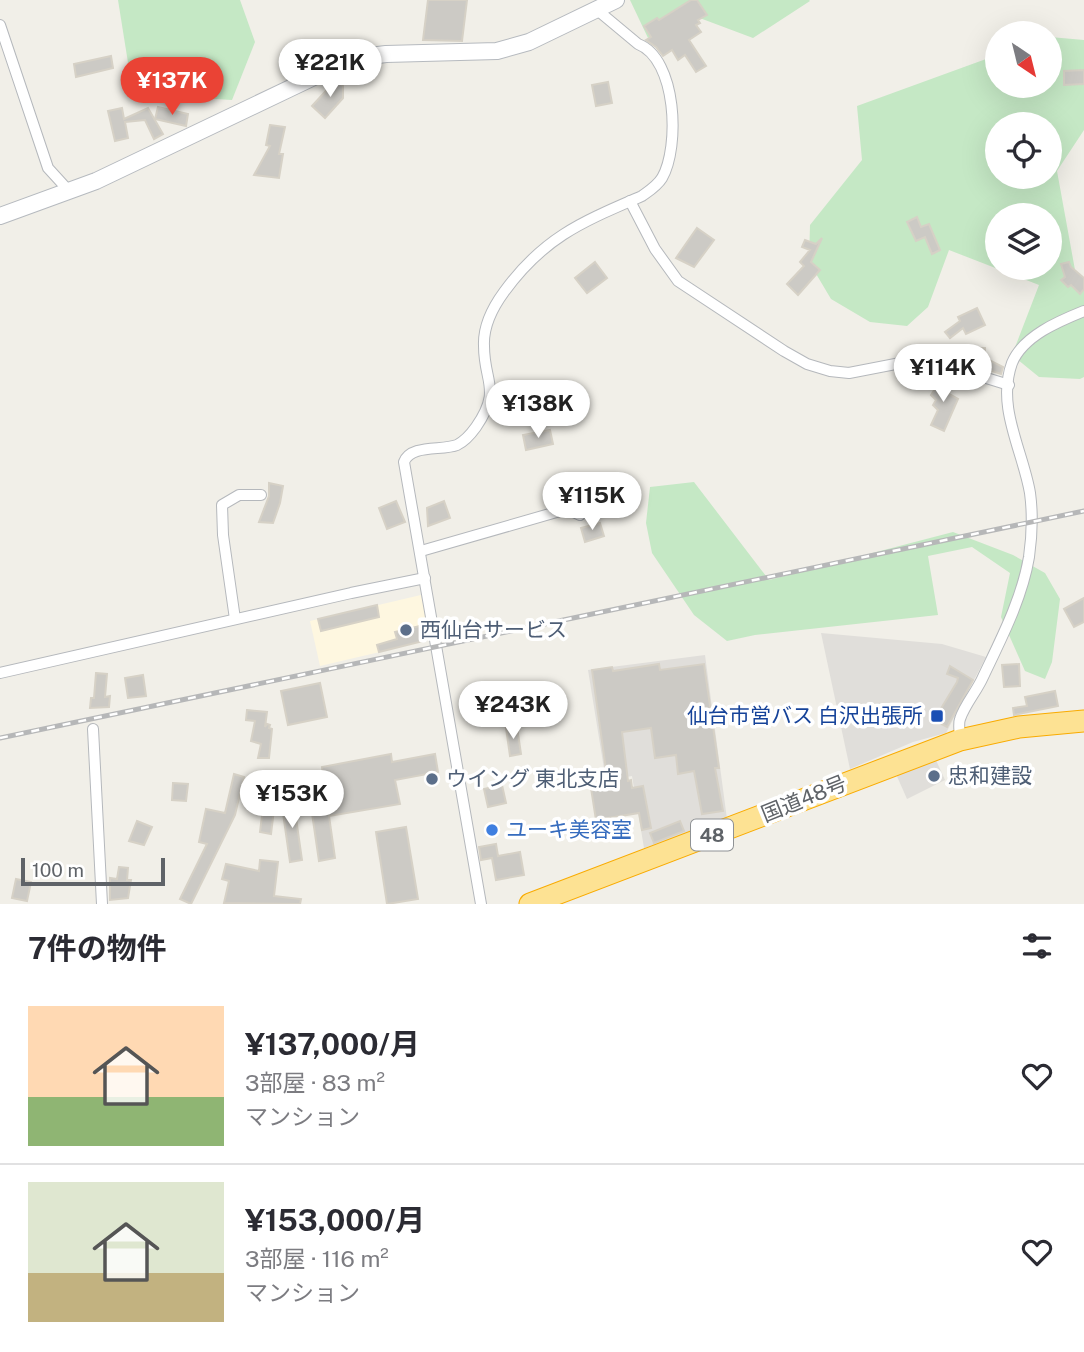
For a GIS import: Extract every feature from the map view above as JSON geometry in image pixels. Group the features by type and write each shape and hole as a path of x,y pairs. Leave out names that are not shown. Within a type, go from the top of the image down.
{"highway":[{"name":"国道48号","path":"530,904 960,740 1019,727 1084,721"}],"street":[{"path":"0,216 96,181 362,57 497,51 529,42 615,0"},
{"path":"481,904 404,466 406,458 418,451 457,445 470,434 483,415 491,396 484,348 490,314 521,271 548,243 574,227 651,190 666,170 671,130 670,91 664,74 653,56 596,9"},
{"path":"0,25 48,168 69,191"},
{"path":"630,201 655,249 678,281 807,364 849,373 916,360 941,364 1009,384"},
{"path":"960,740 959,720 1006,628 1024,582 1029,558 1032,522 1030,494 1010,428 1009,384 1012,364 1024,346 1050,327 1084,311"},
{"path":"235,619 223,535 222,505 239,495 261,495"},
{"path":"421,551 567,509 580,515"},
{"path":"0,673 425,578"},
{"path":"93,729 102,904"}],"shaded area":[{"path":"421,595 431,640 320,666 310,621"},
{"path":"821,633 942,644 986,657 946,733 913,742 850,769"},
{"path":"705,655 727,819 644,848 632,776 606,781 588,670"},
{"path":"935,758 945,780 907,799 896,774"}],"green space":[{"path":"118,0 240,0 255,42 232,100 133,94"},
{"path":"630,0 810,1 753,38 697,17 648,38"},
{"path":"1062,38 1084,40 1084,130 1062,163 1062,112 985,112 985,189 1060,189 1077,281 1084,288 1084,377 1039,377 1012,355 1039,285 1026,280 1062,280 1062,203 985,203 985,264 949,250 928,307 907,326 870,322 831,299 809,262 810,225 862,160 857,106 985,59 985,98 1062,98"},
{"path":"694,482 769,580 953,532 1013,555 1045,573 1060,599 1052,662 1045,679 1025,671 1001,617 1010,573 972,547 928,556 938,615 755,635 727,641 694,615 652,553 646,523 650,487"}],"building":[{"path":"428,0 467,0 462,41 423,40"},
{"path":"691,0 697,0 707,15 698,20 700,23 696,25 701,32 689,40 706,66 696,72 685,55 678,60 672,50 663,56 646,40 651,37 644,26"},
{"path":"111,56 113,68 76,77 74,64"},
{"path":"1084,70 1084,84 1064,85 1064,71"},
{"path":"336,80 343,86 343,98 325,118 312,106"},
{"path":"608,82 612,103 596,106 592,85"},
{"path":"158,107 188,114 186,126 155,119"},
{"path":"122,108 124,119 148,108 163,134 154,139 145,120 125,122 128,138 115,141 108,111"},
{"path":"270,125 285,127 279,154 283,154 279,178 254,175 270,146 266,145"},
{"path":"917,217 921,227 929,224 940,250 932,254 925,237 916,241 907,222"},
{"path":"697,228 714,240 694,267 676,258"},
{"path":"822,238 811,262 820,270 798,295 787,284 804,266 800,262 810,250 802,247 805,240 816,244"},
{"path":"595,262 607,278 587,293 575,278"},
{"path":"1069,262 1084,278 1084,289 1080,294 1061,280 1065,277 1062,264"},
{"path":"977,308 985,325 966,334 963,328 950,338 945,332 960,321 958,317"},
{"path":"962,348 985,348 985,358 1003,367 1001,374 962,361"},
{"path":"943,376 954,382 946,392 958,399 944,431 931,425 938,410 933,405 936,400 931,395"},
{"path":"550,430 553,444 526,450 523,435"},
{"path":"269,483 283,486 280,503 273,523 259,522 269,496"},
{"path":"396,501 405,522 387,529 379,508"},
{"path":"444,501 450,518 428,526 427,508"},
{"path":"600,523 604,536 585,542 581,528"},
{"path":"1084,598 1084,622 1074,627 1064,609"},
{"path":"377,605 379,617 321,631 318,619"},
{"path":"424,625 427,640 379,652 377,645 397,639 395,632"},
{"path":"659,664 660,670 704,664 719,768 715,768 723,811 702,814 694,771 678,774 676,755 655,758 651,728 622,732 628,781 631,780 632,788 643,786 651,828 642,830 639,813 596,820 591,788 608,784 592,670 612,667 613,671"},
{"path":"1019,664 1020,686 1004,687 1002,665"},
{"path":"950,666 973,680 947,727 934,720 957,682 958,678 947,674"},
{"path":"96,673 107,674 105,697 110,696 109,707 90,708 91,698 94,698"},
{"path":"143,675 146,696 128,698 125,678"},
{"path":"320,683 327,717 288,725 281,691"},
{"path":"1055,691 1058,706 1014,715 1013,708 1027,706 1025,697"},
{"path":"247,710 267,712 265,727 267,724 272,729 269,758 258,758 261,744 251,741 255,721 246,720"},
{"path":"517,727 521,754 510,756 506,728"},
{"path":"391,754 392,762 435,754 438,772 395,780 400,804 329,816 335,858 319,861 308,786 324,784 322,767"},
{"path":"234,774 244,777 235,815 191,904 180,899 207,844 199,842 206,809 225,813"},
{"path":"173,783 188,784 186,801 172,800"},
{"path":"502,785 506,803 488,807 484,789"},
{"path":"265,791 276,793 271,834 260,832"},
{"path":"293,797 302,860 290,862 281,799"},
{"path":"137,821 152,827 144,845 129,841"},
{"path":"680,821 684,831 654,843 650,833"},
{"path":"406,827 418,899 387,904 376,832"},
{"path":"496,844 498,856 520,852 524,875 496,880 492,858 481,860 479,847"},
{"path":"260,860 278,862 274,896 301,899 300,904 224,903 229,881 222,879 226,864 259,871"},
{"path":"119,867 128,868 127,880 131,880 128,898 110,900 110,878 117,879"},
{"path":"16,879 31,882 27,901 12,898"}],"railway":[{"path":"0,738 1084,511"}],"place":[{"name":"西仙台サービス","path":"406,630"},
{"name":"仙台市営バス 白沢出張所","path":"937,716"},
{"name":"忠和建設","path":"934,776"},
{"name":"ウイング 東北支店","path":"432,779"},
{"name":"ユーキ美容室","path":"492,830"}]}
